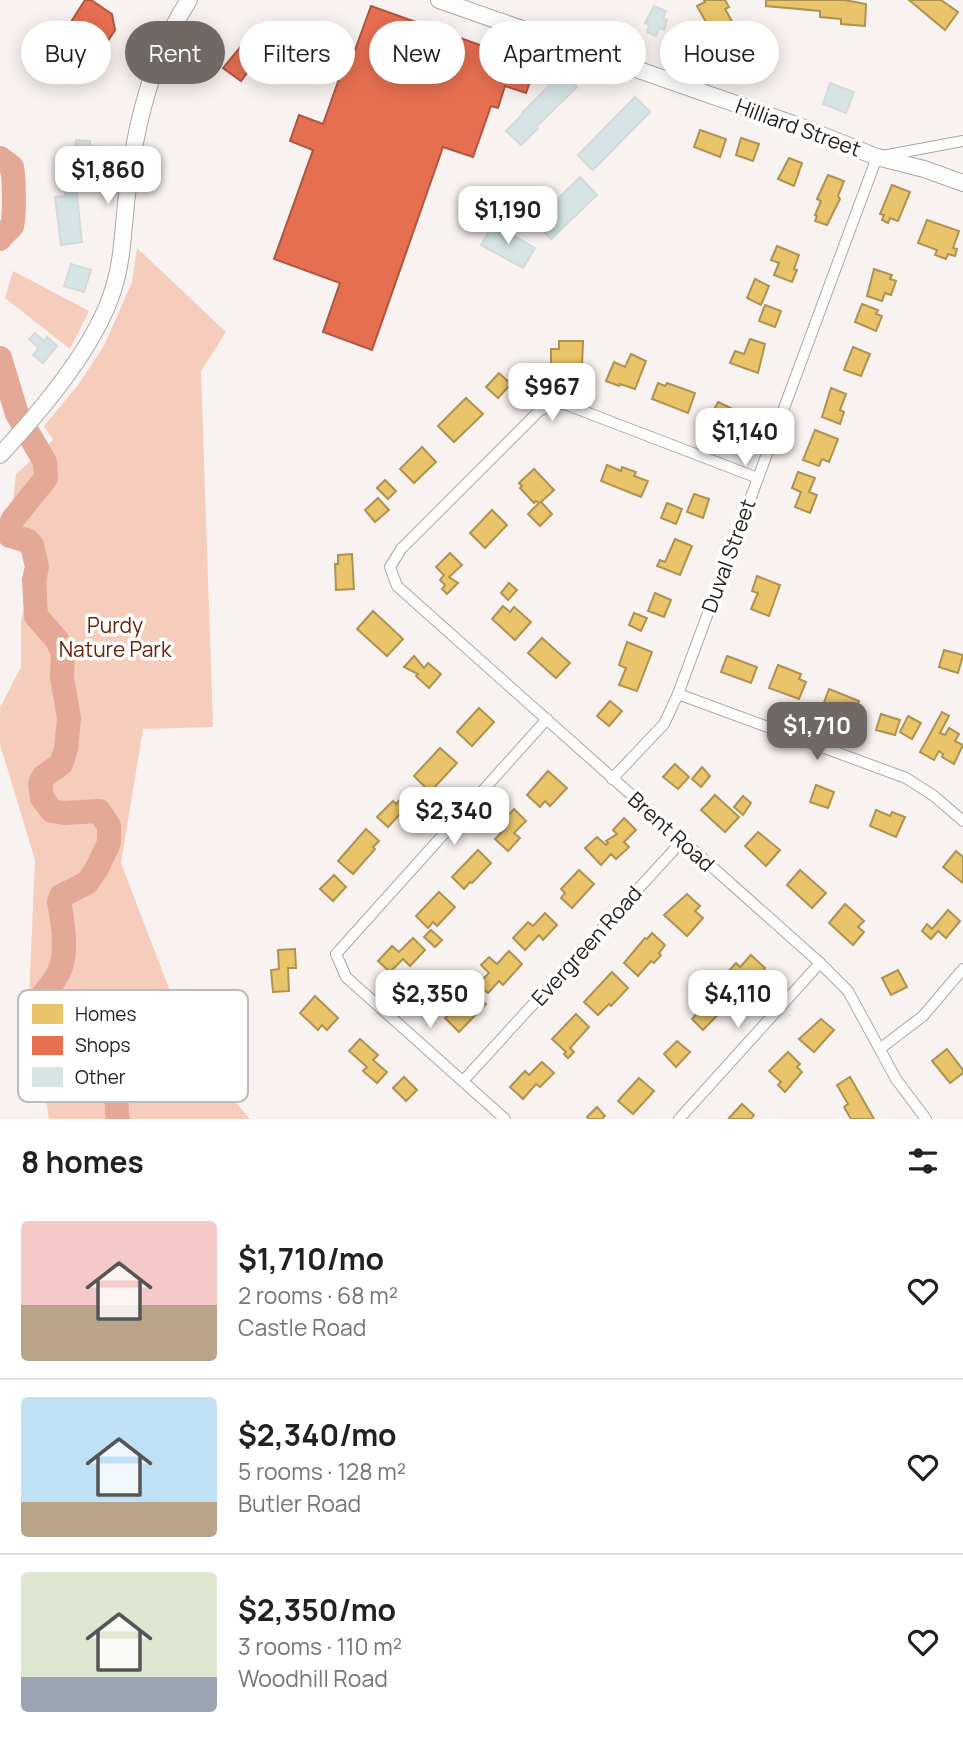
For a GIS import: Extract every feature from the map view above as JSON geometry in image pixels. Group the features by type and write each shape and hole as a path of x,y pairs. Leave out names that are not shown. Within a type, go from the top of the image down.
{"street":[{"path":"0,455 87,345 99,325 114,289 139,120 158,58 173,24 189,0"},
{"name":"Hilliard Street","path":"439,0 799,126 877,157 963,141"},
{"path":"877,157 924,169 963,183"},
{"name":"Duval Street","path":"612,779 664,724 678,694 877,157"},
{"name":"Brent Road","path":"758,478 562,403 540,410 401,549 390,567 397,586 848,990 896,1079 926,1119"},
{"path":"678,694 906,778 934,796 963,821"},
{"path":"505,1119 346,978 336,954 547,719"},
{"name":"Evergreen Road","path":"463,1081 682,841"},
{"path":"679,1119 820,963"},
{"path":"881,1048 923,1016 963,969"}],"green space":[{"name":"Purdy Nature Park","path":"137,248 226,332 201,371 213,727 143,729 121,863 170,990 29,990 35,860 0,744 0,708 21,667 21,621 37,560 0,543 13,502 16,474 53,440 44,426 78,385 104,346 132,282"},
{"path":"13,271 89,311 70,349 5,298"},
{"name":"Purdy Nature Park","path":"46,1102 235,1102 250,1119 49,1119"}],"building: Homes":[{"path":"704,0 725,0 729,7 725,9 732,21 705,21 697,6 705,2"},
{"path":"766,0 844,0 866,4 865,26 841,24 841,19 820,17 820,11 766,6"},
{"path":"909,0 941,0 958,12 945,30"},
{"path":"700,130 726,139 720,157 694,147"},
{"path":"741,138 759,144 753,161 736,155"},
{"path":"789,158 802,163 794,186 778,179"},
{"path":"828,175 844,181 838,196 840,199 827,225 815,221 815,215 821,201 817,199"},
{"path":"892,185 910,192 898,221 890,218 888,223 882,220 884,215 880,214"},
{"path":"927,220 959,231 953,248 957,249 955,256 948,254 946,259 935,255 937,250 918,243"},
{"path":"777,246 799,255 792,282 774,275 779,263 771,260"},
{"path":"874,269 892,275 890,279 896,281 891,295 885,293 882,301 867,296"},
{"path":"755,279 769,286 761,305 747,298"},
{"path":"862,304 878,310 876,314 882,316 876,331 855,322"},
{"path":"765,305 781,311 775,327 759,321"},
{"path":"750,339 765,344 758,373 730,363 735,351 744,354"},
{"path":"559,341 583,341 582,367 551,366 551,349 559,349"},
{"path":"853,347 870,354 861,376 844,370"},
{"path":"631,354 646,361 635,389 606,381 614,362 625,367"},
{"path":"499,373 511,384 498,398 486,387"},
{"path":"658,383 665,386 667,383 695,393 688,413 652,399"},
{"path":"831,388 846,394 840,410 844,412 840,424 822,417"},
{"path":"466,398 483,414 454,442 438,426"},
{"path":"718,402 743,414 736,430 709,420"},
{"path":"815,430 838,439 829,462 822,459 819,466 803,460"},
{"path":"422,447 436,462 414,483 400,469"},
{"path":"607,465 621,471 622,467 636,472 634,476 648,481 641,497 601,481"},
{"path":"534,469 554,490 541,502 552,514 540,526 528,514 539,503 534,503 520,488 522,486 519,483"},
{"path":"798,472 815,478 809,492 817,495 810,513 795,507 801,492 792,488"},
{"path":"385,480 396,491 388,499 377,488"},
{"path":"694,494 709,499 703,518 687,512"},
{"path":"378,498 389,510 375,522 365,510"},
{"path":"667,503 682,509 676,524 661,518"},
{"path":"492,510 507,525 485,548 470,533"},
{"path":"675,539 692,546 680,575 657,566 660,560 665,562"},
{"path":"450,553 462,565 449,577 458,583 447,594 442,589 445,585 440,580 444,575 436,567"},
{"path":"352,554 354,589 336,590 335,564 338,564 338,555"},
{"path":"757,576 780,585 769,616 751,609 758,593 752,591"},
{"path":"509,583 517,590 508,600 501,593"},
{"path":"655,593 671,600 664,617 648,611"},
{"path":"503,606 510,612 514,607 531,622 515,640 492,619"},
{"path":"373,611 403,639 387,656 357,629"},
{"path":"634,613 647,618 641,631 629,625"},
{"path":"542,638 570,663 556,678 528,653"},
{"path":"627,642 652,652 637,691 619,685 626,668 619,665"},
{"path":"944,650 963,655 958,673 939,667"},
{"path":"414,656 424,668 428,663 441,674 429,688 416,676 418,674 404,667"},
{"path":"727,656 757,667 751,683 721,672"},
{"path":"778,665 801,674 799,679 806,682 799,699 769,688"},
{"path":"829,689 859,701 852,719 822,708"},
{"path":"610,701 622,711 609,726 597,716"},
{"path":"479,708 494,722 472,746 457,732"},
{"path":"942,712 949,716 940,733 945,735 949,728 959,734 955,741 963,745 954,764 942,757 943,754 939,751 934,760 920,752"},
{"path":"881,714 900,720 895,735 876,730"},
{"path":"908,716 921,723 912,739 900,732"},
{"path":"440,748 457,763 430,792 414,776"},
{"path":"675,764 689,777 678,789 663,777"},
{"path":"702,767 710,776 701,787 692,779"},
{"path":"548,771 567,788 550,806 545,801 540,807 527,795"},
{"path":"816,785 834,792 828,808 810,802"},
{"path":"408,792 420,804 406,818 401,813 388,827 377,817 393,801 396,804"},
{"path":"715,795 739,817 725,832 701,810"},
{"path":"743,796 751,803 743,815 734,807"},
{"path":"514,809 526,821 514,833 520,838 508,851 495,839 506,828 500,824"},
{"path":"876,810 890,816 892,812 905,817 896,837 870,826"},
{"path":"624,818 636,830 624,842 629,847 616,859 611,854 601,865 585,848 597,837 606,845 606,841 617,834 613,830"},
{"path":"366,829 379,841 353,874 338,861"},
{"path":"758,832 780,850 766,866 745,846"},
{"path":"478,850 491,863 464,889 452,877"},
{"path":"956,851 963,857 963,883 943,867"},
{"path":"579,870 594,884 572,908 561,898 565,893 561,889"},
{"path":"800,870 826,893 812,908 787,885"},
{"path":"334,875 346,887 333,901 320,889"},
{"path":"439,892 455,907 437,926 433,922 428,928 416,916"},
{"path":"687,894 700,906 695,911 703,918 687,936 664,915"},
{"path":"845,904 864,921 858,927 864,932 853,945 829,923"},
{"path":"948,910 960,921 946,938 938,931 931,939 922,931 927,924 932,929"},
{"path":"545,913 557,925 543,940 539,935 525,950 513,938 528,922 533,926"},
{"path":"431,930 442,940 435,947 424,937"},
{"path":"652,933 665,945 659,953 661,955 654,963 651,961 638,976 624,963"},
{"path":"413,938 425,950 410,966 403,959 390,972 378,961 392,946 399,952"},
{"path":"295,949 296,968 288,968 289,991 273,992 271,970 279,969 278,950"},
{"path":"509,951 522,964 503,985 499,981 488,993 478,984 489,973 481,965 489,957 497,964"},
{"path":"751,955 765,968 753,982 746,976 736,987 724,976 736,963 740,967"},
{"path":"898,970 907,987 891,995 882,978"},
{"path":"612,972 628,988 598,1015 584,1002"},
{"path":"719,991 730,1002 703,1030 692,1019 701,1009 694,1002 704,992 711,999"},
{"path":"475,993 486,1004 459,1032 445,1018 453,1011 447,1004 456,995 466,1002"},
{"path":"315,996 338,1018 327,1030 322,1025 318,1030 300,1013"},
{"path":"576,1014 589,1027 570,1048 574,1052 568,1058 564,1054 566,1052 552,1039"},
{"path":"821,1019 834,1030 814,1052 799,1039"},
{"path":"360,1039 378,1055 373,1060 387,1072 377,1083 363,1071 367,1067 349,1051"},
{"path":"677,1041 690,1052 676,1067 664,1054"},
{"path":"947,1049 963,1070 963,1073 950,1083 932,1061"},
{"path":"788,1052 800,1064 797,1067 802,1072 785,1092 778,1085 781,1082 769,1071"},
{"path":"542,1062 554,1073 540,1087 536,1084 523,1099 510,1087 525,1071 529,1075"},
{"path":"404,1077 417,1090 406,1101 393,1088"},
{"path":"850,1077 874,1119 851,1119 844,1107 848,1104 837,1085"},
{"path":"639,1078 654,1091 633,1114 618,1101"},
{"path":"742,1104 754,1115 751,1119 729,1118"},
{"path":"597,1107 605,1116 602,1119 589,1119 587,1117"}],"building: Shops":[{"path":"85,0 91,0 112,14 115,30 111,36 111,21 72,21"},
{"path":"371,6 413,21 369,21 369,84 465,84 465,40 479,45 479,84 529,84 526,93 505,86 498,108 491,106 473,157 443,147 372,350 323,332 340,283 274,259 313,150 290,141 299,115 323,124 337,84 355,84 355,50"},
{"path":"239,49 239,80 225,69 225,66"}],"building: Other":[{"path":"654,6 666,11 663,18 667,21 660,21 656,36 647,32 649,25 646,21"},
{"path":"830,83 854,92 846,113 823,104"},
{"path":"551,84 574,84 577,87 521,145 506,131"},
{"path":"635,97 650,112 593,170 591,169 578,155"},
{"path":"76,140 90,141 90,146 107,147 106,166 88,165 88,156 73,155"},
{"path":"580,177 597,195 551,239 534,222"},
{"path":"75,178 82,242 61,245 55,197 65,196 64,180"},
{"path":"493,224 535,248 523,268 481,245"},
{"path":"71,264 91,270 84,292 64,286"},
{"path":"35,333 44,341 47,337 57,346 43,363 33,355 39,348 29,339"}],"waterway":[{"path":"0,158 12,167 14,197 12,226 0,239"},
{"path":"0,358 17,414 45,462 46,478 13,519 8,530 10,536 27,540 32,545 37,567 34,580 36,616 57,640 63,654 62,678 69,718 66,749 61,764 43,777 40,783 42,798 52,811 99,811 109,826 109,843 96,870 87,883 61,896 59,902 64,934 63,959 59,973 47,990"},
{"path":"117,1102 118,1119"}]}
